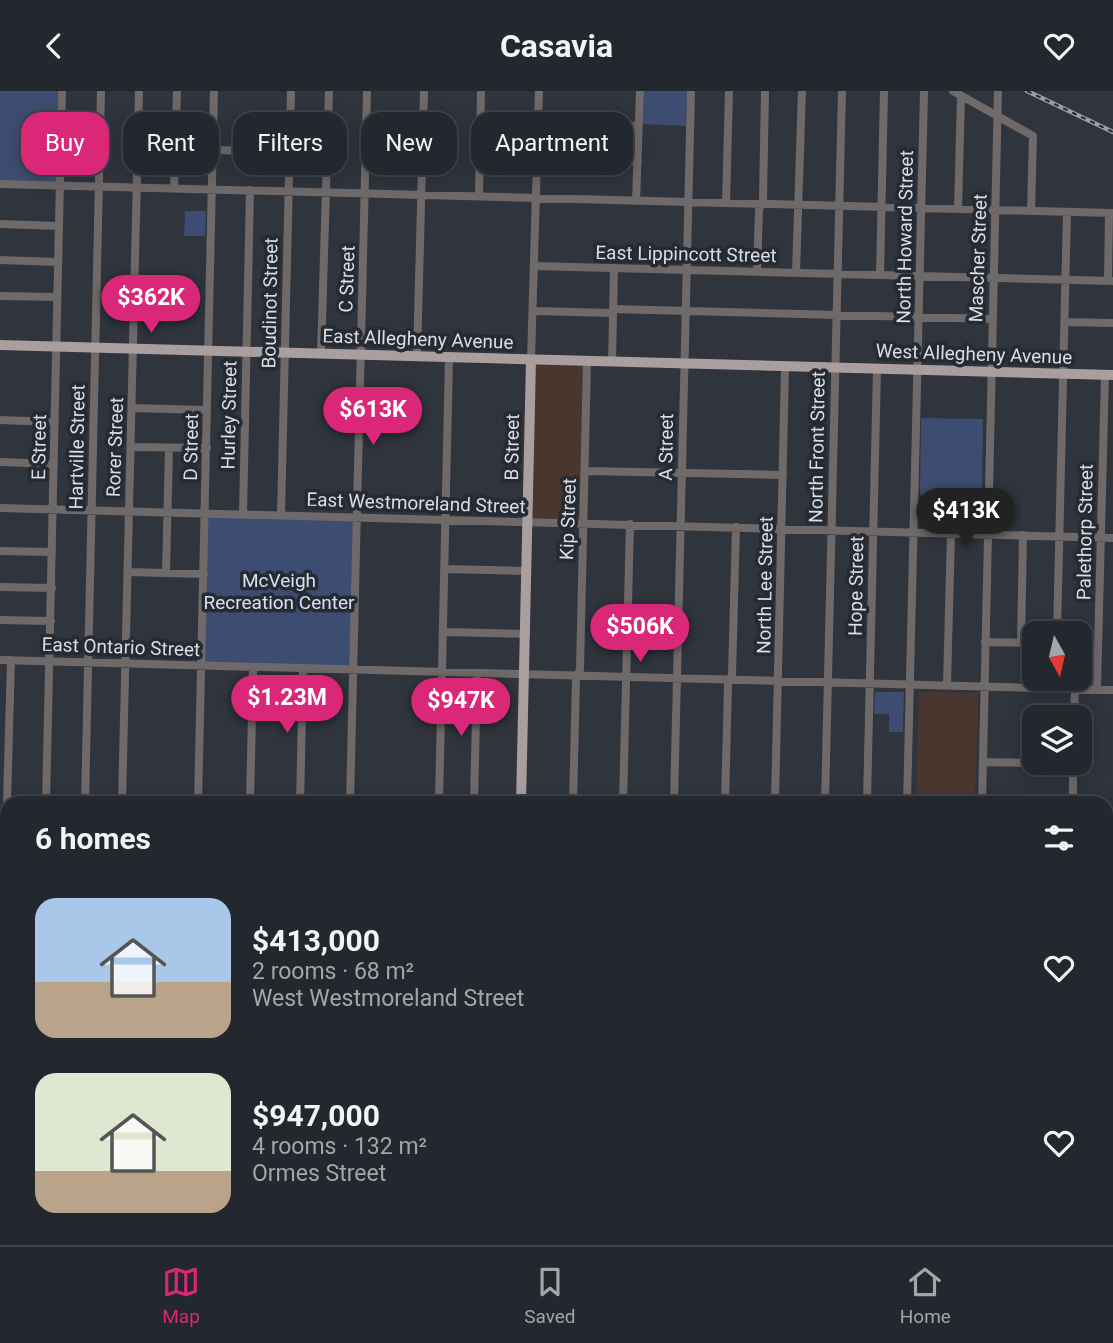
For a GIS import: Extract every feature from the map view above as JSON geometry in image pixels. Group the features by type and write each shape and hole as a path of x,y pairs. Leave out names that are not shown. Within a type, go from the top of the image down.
{"main road":[{"name":"East Allegheny Avenue","path":"0,345 835,368"},
{"name":"B Street","path":"522,796 531,360"},
{"name":"West Allegheny Avenue","path":"835,368 1109,375"}],"street":[{"name":"E Street","path":"46,796 62,91"},
{"name":"Hartville Street","path":"85,796 101,91"},
{"name":"Rorer Street","path":"122,796 139,91"},
{"path":"174,188 177,91"},
{"name":"D Street","path":"214,91 214,112"},
{"name":"Boudinot Street","path":"291,91 291,112"},
{"path":"321,353 328,91"},
{"name":"C Street","path":"350,796 367,91"},
{"path":"417,356 424,91"},
{"path":"479,196 481,91"},
{"name":"B Street","path":"538,112 539,91"},
{"path":"636,201 640,91"},
{"name":"A Street","path":"674,796 691,91"},
{"path":"726,203 729,91"},
{"path":"757,272 765,91"},
{"path":"796,272 802,91"},
{"name":"North Front Street","path":"825,796 842,91"},
{"path":"880,275 884,91"},
{"name":"North Howard Street","path":"907,796 924,91"},
{"name":"Mascher Street","path":"982,796 998,91"},
{"path":"957,93 958,209"},
{"path":"957,93 1033,136 1031,211"},
{"path":"633,126 639,126"},
{"path":"633,161 638,161"},
{"name":"D Street","path":"198,796 212,175"},
{"name":"Boudinot Street","path":"281,515 289,175"},
{"name":"B Street","path":"531,360 537,175"},
{"path":"0,184 1111,213 1110,281"},
{"name":"Hurley Street","path":"243,514 250,190"},
{"path":"1057,621 1067,212"},
{"path":"0,224 59,226"},
{"path":"0,260 58,261"},
{"name":"East Lippincott Street","path":"535,266 1110,281"},
{"path":"612,362 614,268"},
{"path":"0,296 57,297"},
{"path":"534,311 686,310 992,319"},
{"path":"1065,322 1113,323"},
{"path":"439,796 449,358"},
{"name":"Kip Street","path":"573,796 586,471 587,362"},
{"name":"North Lee Street","path":"775,796 785,367"},
{"name":"Hope Street","path":"867,796 877,369"},
{"name":"Palethorp Street","path":"1097,689 1109,375"},
{"path":"132,408 207,410"},
{"path":"0,421 54,422"},
{"path":"131,447 207,448"},
{"path":"166,572 169,448"},
{"path":"0,462 54,464"},
{"path":"586,471 783,475"},
{"name":"East Westmoreland Street","path":"0,508 1113,538"},
{"path":"622,796 630,524"},
{"path":"725,796 736,527"},
{"path":"947,685 951,533"},
{"path":"985,642 1021,643 1023,535"},
{"path":"0,551 52,552"},
{"path":"444,569 527,571"},
{"path":"128,572 204,574"},
{"path":"0,587 52,588"},
{"path":"0,620 51,621"},
{"path":"444,632 526,634"},
{"name":"East Ontario Street","path":"0,660 984,686 1022,684"},
{"path":"7,796 11,660"},
{"path":"250,796 253,667"},
{"path":"300,796 303,668"},
{"path":"474,796 477,673"},
{"name":"East Ontario Street","path":"1092,689 1113,690"},
{"path":"983,762 1022,763"},
{"path":"1073,775 1073,796"}],"shaded area":[{"path":"531,360 587,362 584,523 528,521"},
{"path":"919,692 978,693 975,796 916,796"}],"green space":[{"path":"0,91 58,91 58,112 21,112 21,175 56,175 56,182 0,181"},
{"path":"644,91 687,91 686,126 643,124"},
{"path":"185,211 206,211 205,236 184,236"},
{"path":"921,418 983,419 982,495 920,495"},
{"name":"McVeigh Recreation Center","path":"205,513 357,517 353,669 201,666"},
{"path":"875,692 904,692 903,732 889,732 889,714 874,714"}],"railway":[{"path":"1027,91 1113,132"}]}
